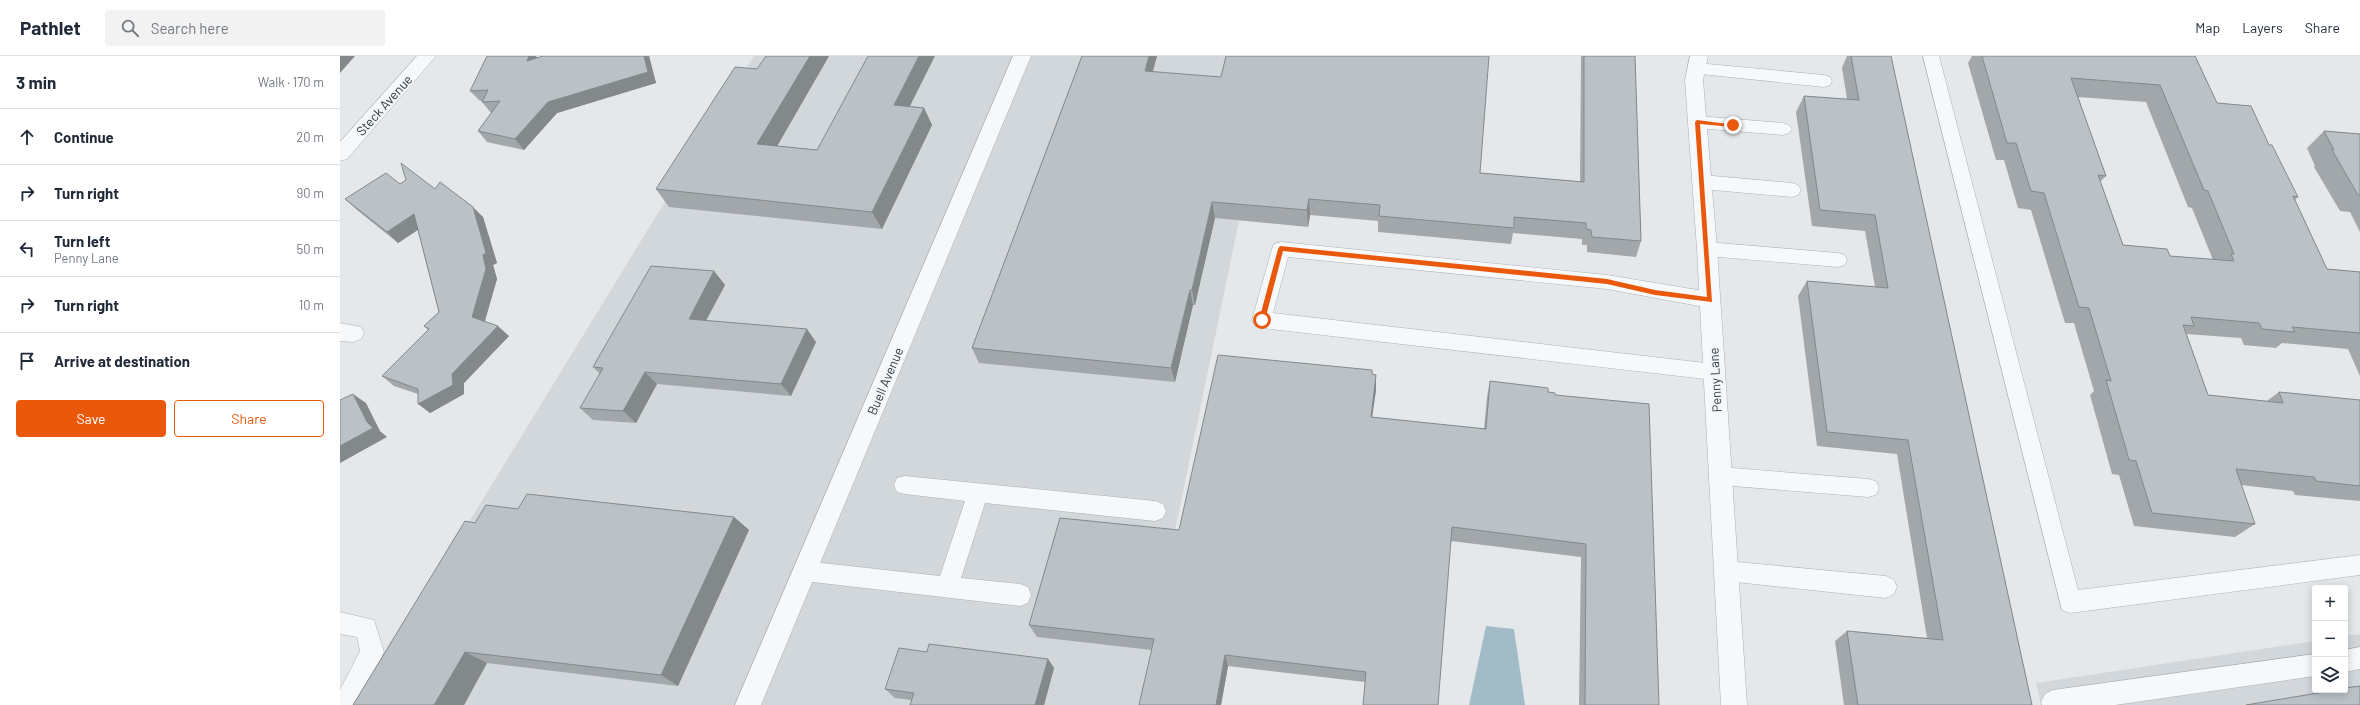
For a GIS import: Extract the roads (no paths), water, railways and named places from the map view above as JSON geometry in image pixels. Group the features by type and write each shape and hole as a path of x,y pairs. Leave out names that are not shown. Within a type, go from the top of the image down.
{"street":[{"name":"Steck Avenue","path":"340,154 427,56"},
{"name":"Buell Avenue","path":"748,705 1022,56"},
{"name":"Penny Lane","path":"1698,63 1694,80 1707,249 1734,705"}],"lane":[{"path":"1931,56 2070,602 2360,565"},
{"path":"1698,63 1824,81"},
{"path":"1697,122 1783,129"},
{"path":"1702,182 1792,190"},
{"path":"1710,300 1655,292 1607,282 1280,249 1262,320 1714,372"},
{"path":"1707,249 1838,260"},
{"path":"1720,476 1868,488"},
{"path":"905,485 1155,511"},
{"path":"947,587 978,492"},
{"path":"1726,571 1886,587"},
{"path":"804,572 1020,595"},
{"path":"340,623 366,628 372,652 345,705"},
{"path":"2348,660 2360,658"},
{"path":"2054,705 2053,702 2312,665"}],"water":[{"path":"1486,626 1514,629 1525,705 1469,705"}]}
